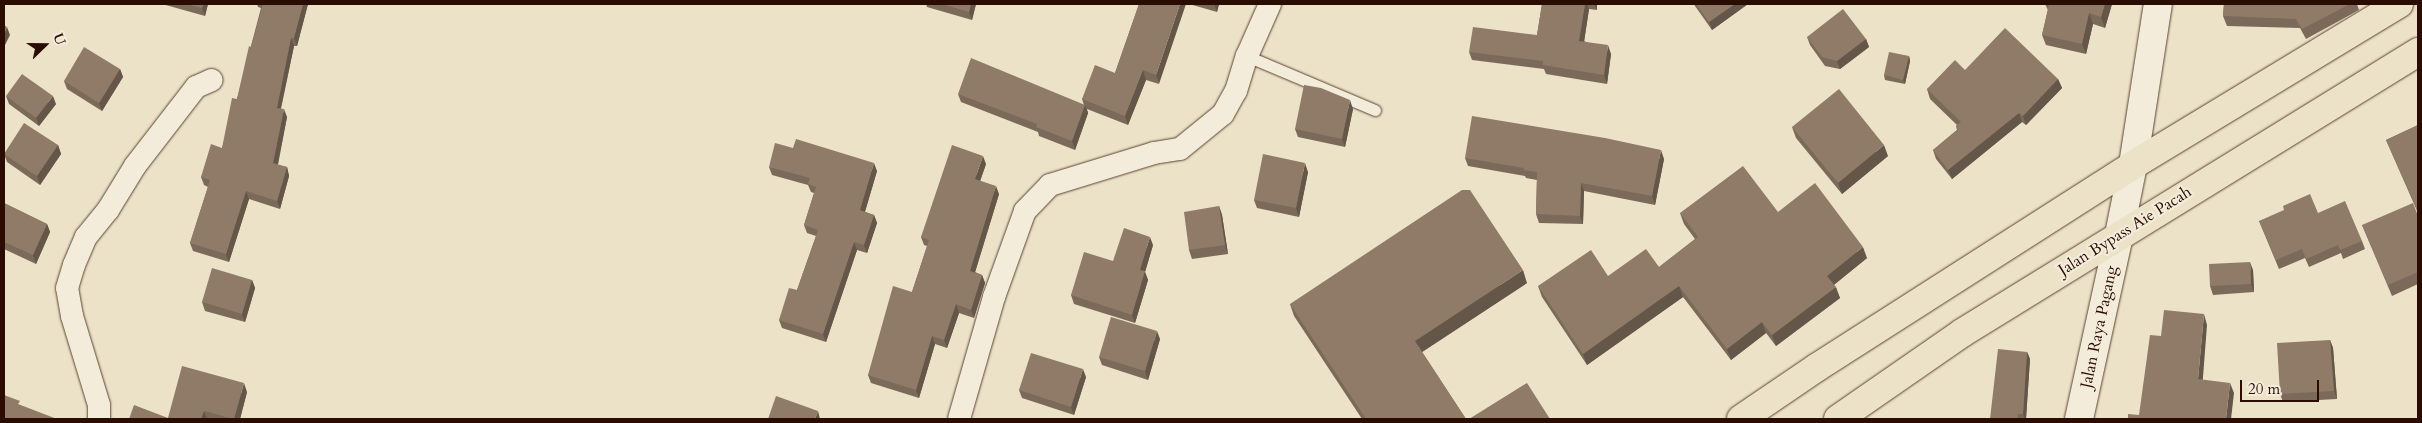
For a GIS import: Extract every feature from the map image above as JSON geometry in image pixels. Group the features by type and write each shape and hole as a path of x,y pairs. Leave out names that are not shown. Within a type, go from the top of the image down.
{"highway":[{"path":"1741,419 1816,368 2133,165 2399,4"},
{"name":"Jalan Bypass Aie Pacah","path":"1838,419 1962,333 2418,52"}],"main road":[{"name":"Jalan Raya Pagang","path":"2078,419 2133,165 2158,4"}],"street":[{"path":"958,419 994,297 1025,211 1050,185 1154,153 1180,149 1223,114 1236,91 1247,56 1270,4"},
{"path":"99,419 98,405 72,316 67,288 86,237 108,210 135,166 196,87 212,80"}],"lane":[{"path":"1247,56 1375,110"}],"building":[{"path":"186,4 204,4 202,8"},
{"path":"263,4 303,4 294,38 291,38 277,108 284,109 273,163 287,167 277,201 246,191 226,254 190,243 210,180 201,177 211,144 222,148 232,98 237,99 249,46 251,47"},
{"path":"942,4 971,4 969,12"},
{"path":"1139,4 1180,4 1156,75 1143,70 1125,116 1082,99 1095,65 1115,73"},
{"path":"1542,4 1585,4 1579,41 1608,45 1604,75 1543,65 1543,61 1469,52 1473,27 1537,35"},
{"path":"1696,4 1735,4 1709,22"},
{"path":"2049,4 2105,4 2101,17 2089,13 2082,44 2042,35"},
{"path":"2224,4 2350,4 2302,29 2296,19 2223,16"},
{"path":"1843,9 1866,39 1837,61 1822,57 1807,37"},
{"path":"2005,28 2058,79 2023,116 2019,113 1948,170 1933,150 1958,129 1956,126 1961,122 1927,89 1955,60 1965,70"},
{"path":"84,47 120,69 99,103 64,81"},
{"path":"1889,52 1909,56 1903,80 1884,75"},
{"path":"971,58 1085,105 1072,141 1036,127 1037,124 958,94"},
{"path":"22,74 53,96 36,118 6,96"},
{"path":"1304,85 1321,88 1350,100 1342,139 1295,129"},
{"path":"1839,89 1884,145 1838,183 1792,127"},
{"path":"1472,116 1605,138 1661,150 1652,196 1581,183 1580,216 1536,214 1537,172 1465,158"},
{"path":"24,123 58,145 37,176 4,154"},
{"path":"2418,125 2418,211 2386,140"},
{"path":"796,139 874,163 860,210 874,215 864,245 854,242 823,334 779,320 789,288 797,290 818,230 804,225 816,187 808,184 810,178 769,167 775,143 793,148"},
{"path":"952,145 983,156 975,179 996,186 970,271 982,275 971,310 956,304 944,340 932,336 916,390 868,375 893,286 912,292 929,240 921,237"},
{"path":"1263,154 1305,163 1296,208 1254,200"},
{"path":"1743,166 1778,212 1815,183 1863,247 1827,276 1836,287 1772,335 1762,322 1727,349 1679,286 1583,354 1538,286 1591,250 1608,276 1646,249 1659,267 1698,237 1680,213"},
{"path":"1462,190 1470,190 1523,270 1415,341 1466,419 1366,419 1290,304"},
{"path":"2310,194 2318,213 2345,201 2362,241 2340,250 2338,245 2306,259 2302,249 2276,260 2259,221 2284,210 2283,206"},
{"path":"4,203 47,224 33,255 4,242"},
{"path":"2413,203 2418,216 2418,272 2388,285 2362,225"},
{"path":"1219,206 1225,245 1189,250 1184,212"},
{"path":"1124,228 1150,237 1140,270 1145,271 1132,315 1071,295 1084,252 1113,261"},
{"path":"2250,262 2251,284 2210,286 2209,264"},
{"path":"212,268 252,280 242,314 202,302"},
{"path":"2164,310 2204,314 2198,379 2230,383 2226,419 2128,419 2128,414 2139,415 2150,335 2161,336"},
{"path":"1111,317 1157,331 1145,371 1099,357"},
{"path":"2330,340 2334,391 2280,394 2277,343"},
{"path":"1998,349 2027,352 2023,414 2018,414 2017,419 1990,419"},
{"path":"1031,353 1083,369 1071,407 1019,390"},
{"path":"182,366 244,383 234,419 204,411 201,419 129,419 134,405 168,418"},
{"path":"1527,383 1550,419 1469,419"},
{"path":"4,395 20,401 18,404 57,419 4,419"},
{"path":"776,396 818,411 815,419 768,419"}]}
